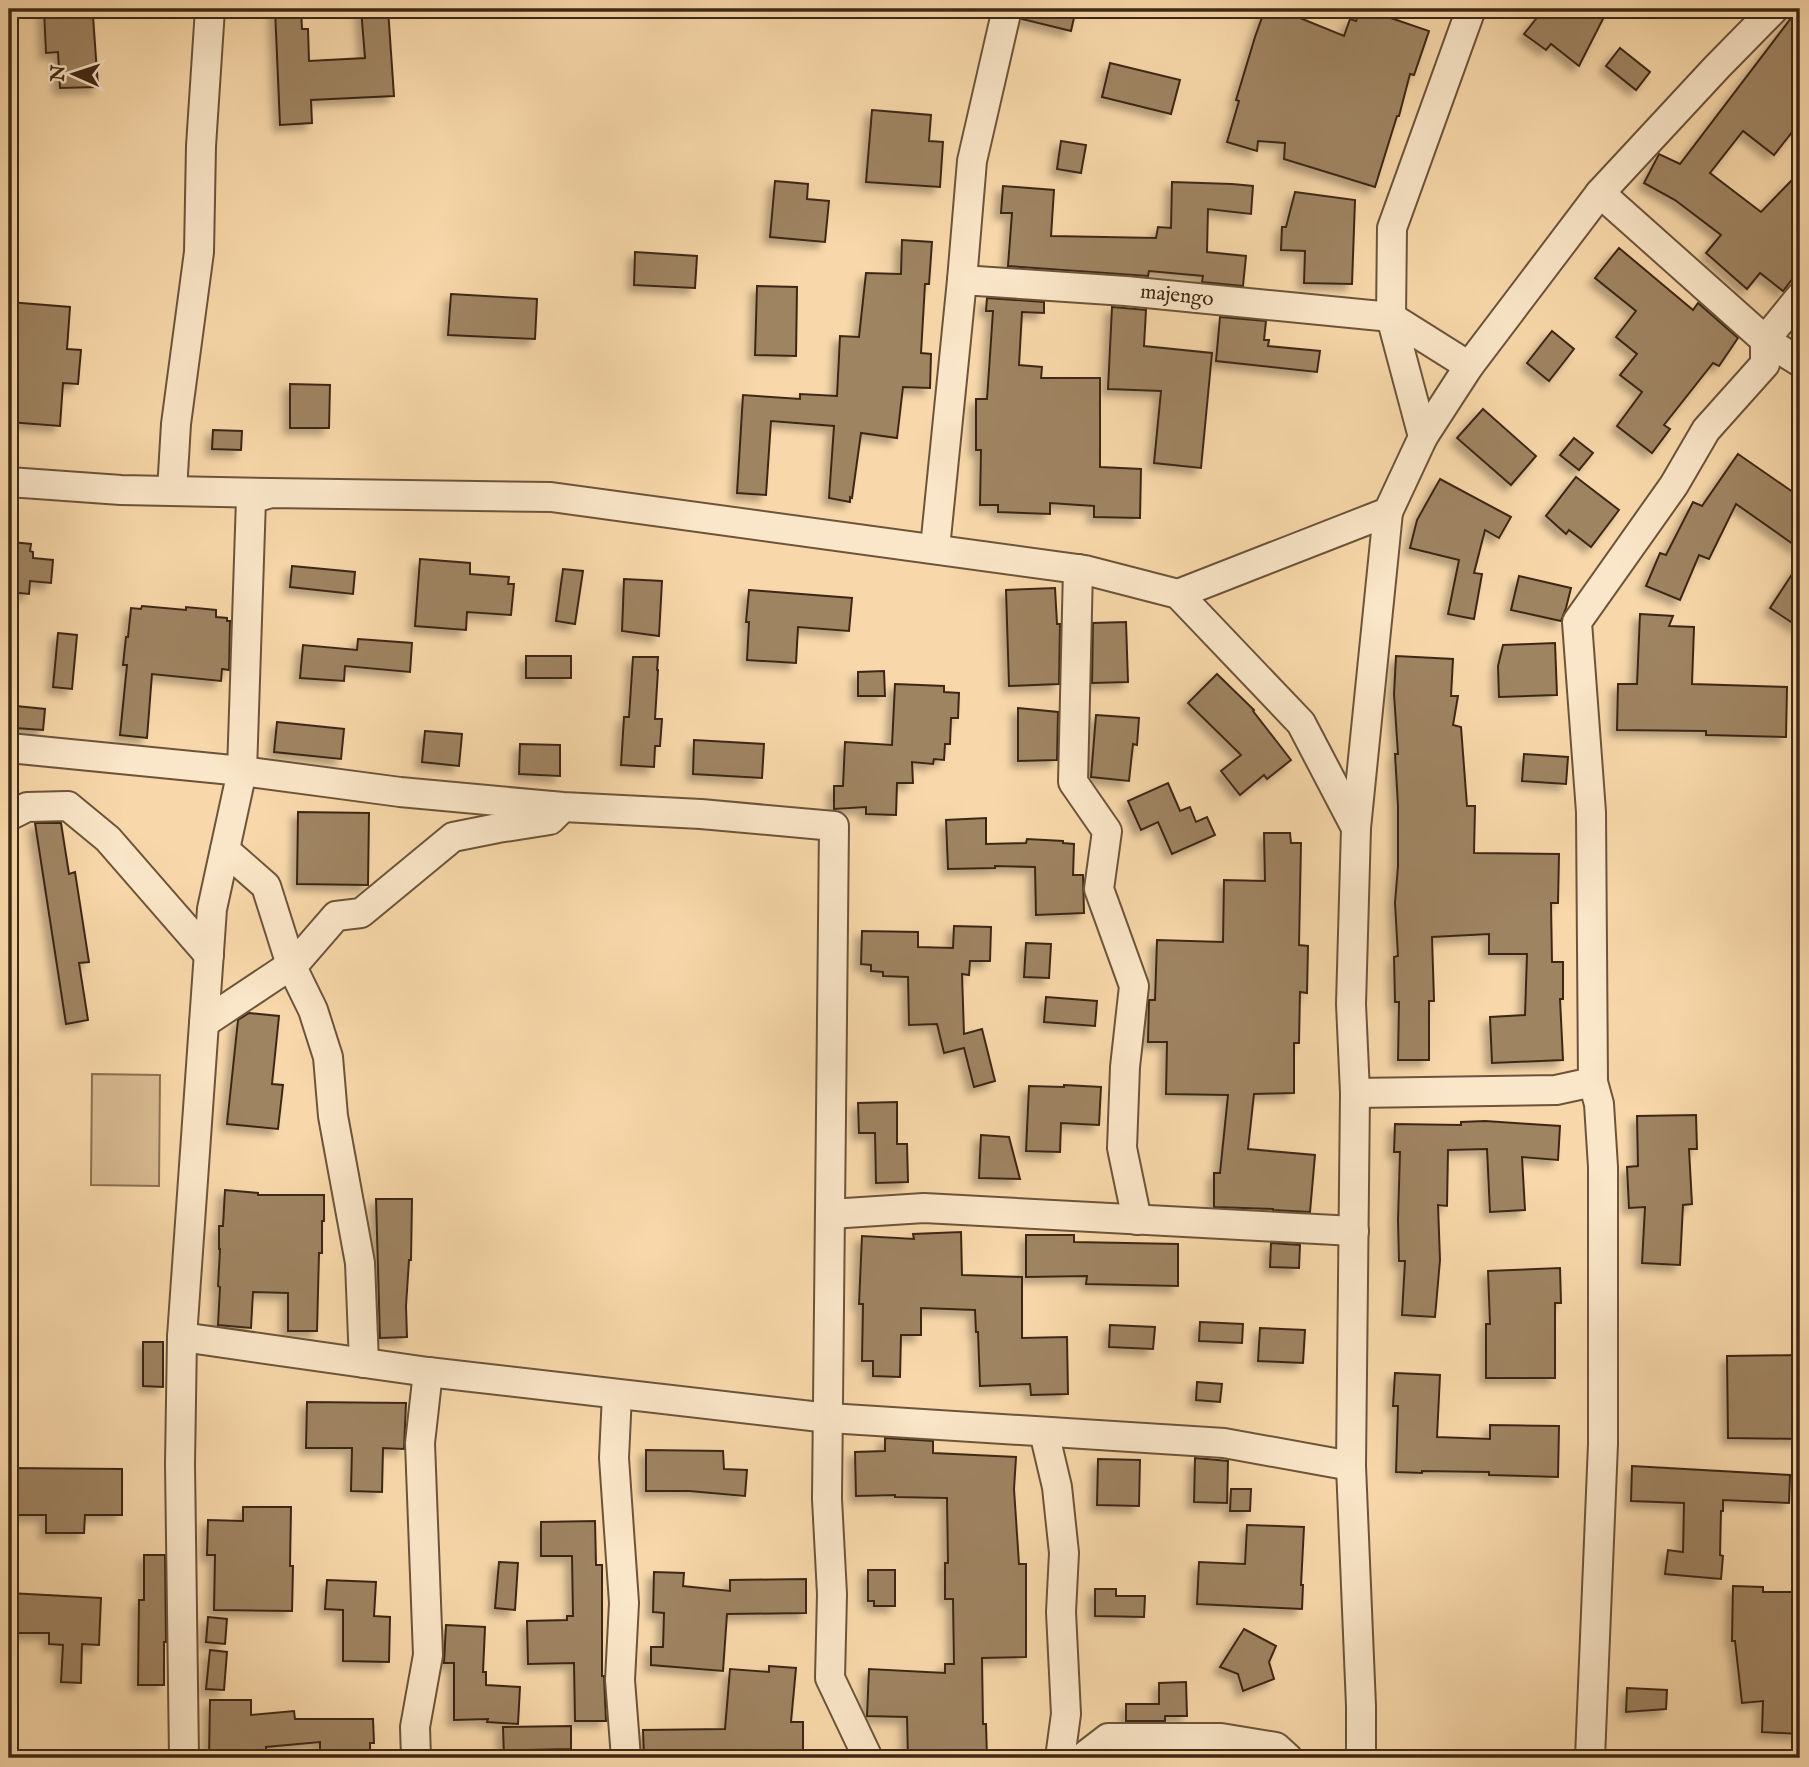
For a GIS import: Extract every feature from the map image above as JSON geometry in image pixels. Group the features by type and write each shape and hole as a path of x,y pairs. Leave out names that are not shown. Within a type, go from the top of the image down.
{"street":[{"path":"172,491 176,424 199,252 201,146 209,9"},
{"path":"935,548 972,161 1007,9"},
{"path":"1423,437 1391,317 1392,228 1471,9"},
{"path":"1361,1758 1351,1466 1355,1093 1351,1004 1356,828 1388,512 1423,437 1469,366 1600,193 1774,9"},
{"path":"1600,193 1766,340 1800,362"},
{"name":"majengo","path":"962,280 1126,291 1391,317 1469,366"},
{"path":"1590,1758 1603,1444 1603,1167 1599,1104 1593,1082 1591,812 1577,622 1674,485 1706,430 1765,364 1766,340 1800,297"},
{"path":"9,482 121,490 551,497 1078,569 1178,594 1301,723 1356,828"},
{"path":"184,1758 180,1464 182,1338 212,909 242,771 251,499 271,493"},
{"path":"1178,594 1388,512"},
{"path":"1078,569 1073,782 1107,831 1099,889 1134,986 1125,1067 1122,1148 1138,1220"},
{"path":"9,748 242,771 400,792 563,807 701,814 834,826 827,1499 832,1594 830,1678 868,1758"},
{"path":"9,816 27,807 68,806 108,839 209,956"},
{"path":"204,1023 297,961 336,916 361,913 453,837 550,820 563,807"},
{"path":"225,850 266,886 291,965 313,1010 328,1056 333,1116 360,1263 365,1363"},
{"path":"1355,1093 1556,1090 1593,1082"},
{"path":"831,1214 924,1208 1354,1231"},
{"path":"182,1338 428,1372 829,1418 1224,1443 1351,1466"},
{"path":"416,1758 415,1727 428,1655 420,1443 428,1372"},
{"path":"617,1394 614,1458 624,1603 621,1680 626,1758"},
{"path":"1044,1432 1057,1487 1064,1553 1061,1612 1066,1714 1060,1758"},
{"path":"1065,1724 1090,1752 1108,1738 1221,1738 1276,1747 1288,1758"}],"shaded area":[{"path":"92,1074 160,1075 159,1186 91,1185"}],"building":[{"path":"80,9 80,17 93,16 98,87 60,88 58,52 46,53 44,10"},
{"path":"275,9 301,9 302,29 308,29 309,61 365,58 361,9 388,9 394,96 311,100 312,123 280,125"},
{"path":"1023,9 1076,9 1071,31 1022,19"},
{"path":"1265,9 1278,9 1344,36 1350,19 1356,21 1360,9 1387,9 1385,16 1429,31 1414,75 1410,74 1375,187 1284,159 1285,143 1258,141 1257,151 1227,142 1239,101 1236,100"},
{"path":"1544,9 1608,9 1579,66 1551,44 1546,50 1524,34"},
{"path":"1798,9 1800,122 1774,155 1743,131 1710,173 1761,212 1791,181 1800,190 1800,269 1783,291 1760,273 1747,289 1706,253 1721,235 1675,200 1644,183 1659,154 1680,164"},
{"path":"1620,48 1650,72 1636,90 1606,66"},
{"path":"1110,63 1180,80 1171,114 1102,97"},
{"path":"872,110 931,115 929,141 943,142 940,187 866,182"},
{"path":"1061,141 1086,145 1081,173 1057,169"},
{"path":"775,181 808,184 807,199 829,201 825,242 770,237"},
{"path":"1172,182 1253,186 1251,214 1208,209 1207,252 1246,256 1243,286 1202,282 1203,276 1149,271 1148,276 1008,266 1012,213 1001,213 1003,186 1054,190 1051,236 1156,238 1158,227 1171,228"},
{"path":"1295,192 1355,200 1352,284 1304,283 1305,251 1281,250 1282,227 1286,227"},
{"path":"902,240 932,242 929,284 925,284 921,353 931,354 930,388 903,387 897,438 861,433 850,502 829,498 834,426 771,421 766,495 737,493 743,395 800,399 800,394 837,396 840,336 859,337 866,273 901,274"},
{"path":"1619,248 1693,310 1698,303 1738,338 1719,366 1713,363 1664,425 1670,429 1652,453 1617,426 1642,392 1620,375 1637,354 1616,337 1636,311 1595,278"},
{"path":"635,252 697,256 695,288 634,285"},
{"path":"757,286 797,287 796,356 755,355"},
{"path":"451,294 537,299 535,339 448,335"},
{"path":"987,298 1044,302 1044,313 1022,312 1019,365 1042,367 1041,378 1100,378 1100,467 1141,469 1140,518 1094,517 1094,506 1050,503 1050,514 998,512 998,505 980,505 981,450 976,450 976,399 987,399 993,311 986,311"},
{"path":"9,302 70,307 67,349 81,350 78,384 63,383 60,426 9,422"},
{"path":"1112,307 1146,310 1144,346 1212,353 1201,468 1154,463 1161,391 1108,389"},
{"path":"1220,317 1266,321 1264,340 1269,340 1268,346 1320,351 1317,372 1216,361"},
{"path":"1552,331 1574,349 1549,381 1527,363"},
{"path":"290,384 330,385 329,428 290,428"},
{"path":"1483,409 1536,456 1511,485 1457,438"},
{"path":"213,430 242,431 241,450 212,449"},
{"path":"1574,438 1593,453 1579,470 1560,455"},
{"path":"1738,454 1800,497 1800,549 1736,504 1709,559 1699,555 1680,600 1646,586 1660,553 1666,555 1693,502 1702,506"},
{"path":"1576,477 1619,510 1591,547 1569,530 1566,534 1546,516"},
{"path":"1440,479 1511,517 1499,538 1485,530 1474,573 1482,574 1474,619 1448,614 1459,560 1410,548 1417,520"},
{"path":"12,542 31,544 33,558 53,560 51,583 30,581 29,594 9,592 9,550"},
{"path":"420,559 470,563 470,574 509,577 508,584 514,584 511,615 467,612 466,630 415,626"},
{"path":"1800,562 1800,628 1770,608"},
{"path":"292,566 355,572 353,594 290,587"},
{"path":"563,569 583,571 575,624 556,621"},
{"path":"1519,576 1571,588 1561,621 1511,610"},
{"path":"624,579 662,581 659,636 622,631"},
{"path":"1055,588 1057,624 1060,624 1059,684 1009,686 1006,590"},
{"path":"749,590 852,598 849,631 798,627 796,663 747,660"},
{"path":"142,606 216,610 216,617 230,621 229,670 222,669 221,681 152,674 147,738 120,735 127,665 123,665 126,637 131,608 141,609"},
{"path":"1640,614 1673,616 1669,626 1694,627 1692,684 1787,687 1786,737 1706,735 1706,731 1617,730 1618,684 1637,684"},
{"path":"1126,622 1128,682 1092,683 1093,623"},
{"path":"58,633 77,635 72,689 53,687"},
{"path":"358,639 412,643 410,672 345,666 344,681 300,678 303,645 357,650"},
{"path":"1555,643 1557,695 1499,697 1498,666 1503,645"},
{"path":"526,656 571,656 571,678 526,678"},
{"path":"1396,656 1453,659 1451,696 1458,696 1453,725 1461,727 1467,806 1475,806 1474,853 1559,854 1558,903 1551,903 1552,962 1563,962 1563,999 1560,999 1563,1060 1492,1063 1490,1017 1525,1015 1527,954 1489,954 1489,934 1432,937 1434,1001 1429,1001 1429,1060 1398,1060 1399,1002 1395,1002 1394,957 1398,956 1395,903 1398,866 1395,754 1398,754 1394,694"},
{"path":"633,657 658,657 655,719 662,719 660,746 655,746 654,767 621,765 624,717 629,717"},
{"path":"884,671 885,696 858,696 858,672"},
{"path":"1217,674 1254,710 1291,760 1267,779 1264,775 1240,795 1221,771 1241,755 1188,703"},
{"path":"895,684 944,686 944,692 959,693 958,718 951,718 950,744 945,744 944,760 934,759 933,764 912,762 913,783 897,783 896,815 866,814 866,807 834,809 834,786 843,786 845,742 892,745"},
{"path":"16,706 45,709 43,730 15,728"},
{"path":"1018,708 1058,712 1057,760 1018,761"},
{"path":"1096,715 1139,718 1137,745 1133,744 1129,781 1091,777"},
{"path":"277,722 344,729 341,759 274,752"},
{"path":"425,731 462,734 459,766 422,762"},
{"path":"694,740 764,744 762,778 693,774"},
{"path":"520,744 560,745 560,776 519,774"},
{"path":"1524,754 1568,757 1566,784 1522,781"},
{"path":"1168,783 1180,811 1190,807 1196,822 1207,817 1215,835 1172,854 1158,822 1141,830 1128,801"},
{"path":"298,812 369,813 368,885 297,884"},
{"path":"986,818 986,844 1026,843 1027,839 1074,844 1073,875 1083,875 1084,913 1036,915 1035,867 948,869 946,820"},
{"path":"35,823 61,823 69,874 75,872 89,962 79,963 88,1020 66,1024"},
{"path":"1264,833 1290,833 1291,843 1301,843 1299,945 1308,946 1307,993 1300,992 1299,1043 1294,1043 1294,1093 1254,1094 1248,1149 1315,1155 1310,1212 1214,1207 1214,1173 1220,1173 1228,1095 1166,1094 1167,1042 1148,1042 1149,1000 1155,1000 1157,940 1223,942 1224,880 1265,881"},
{"path":"954,926 991,927 990,961 970,961 969,975 962,974 964,1034 982,1029 995,1081 974,1087 964,1048 944,1053 937,1024 909,1025 908,977 883,976 883,972 871,971 871,965 861,964 862,931 918,932 918,947 953,948"},
{"path":"1026,943 1051,944 1049,978 1024,977"},
{"path":"1046,997 1097,1001 1095,1026 1044,1022"},
{"path":"249,1013 279,1016 272,1084 283,1085 278,1129 227,1124 238,1020"},
{"path":"1029,1086 1101,1087 1099,1125 1061,1123 1060,1152 1026,1151"},
{"path":"897,1102 897,1144 907,1144 908,1182 876,1183 875,1133 859,1133 858,1103"},
{"path":"1696,1115 1697,1149 1689,1149 1692,1204 1683,1205 1680,1265 1642,1263 1645,1207 1629,1208 1627,1167 1638,1166 1637,1116"},
{"path":"1461,1122 1560,1126 1558,1160 1522,1157 1525,1210 1490,1212 1487,1149 1448,1150 1447,1206 1438,1205 1440,1260 1435,1317 1402,1315 1405,1261 1399,1261 1400,1152 1394,1152 1395,1124 1461,1125"},
{"path":"981,1135 1009,1137 1020,1179 979,1178"},
{"path":"225,1190 258,1195 324,1195 317,1331 288,1331 288,1293 253,1292 251,1328 218,1325 219,1226 223,1226"},
{"path":"376,1199 412,1199 411,1260 406,1306 407,1337 380,1338"},
{"path":"961,1232 962,1275 1022,1277 1022,1338 1067,1337 1068,1394 1031,1395 1030,1384 980,1386 975,1310 921,1308 921,1335 901,1335 900,1377 873,1376 873,1361 862,1361 863,1304 859,1304 862,1236 914,1239 913,1234"},
{"path":"1026,1235 1074,1235 1074,1242 1178,1244 1178,1286 1086,1284 1087,1276 1026,1277"},
{"path":"1271,1243 1300,1245 1299,1268 1270,1267"},
{"path":"1560,1268 1561,1303 1555,1303 1555,1378 1486,1378 1486,1324 1490,1324 1488,1271"},
{"path":"1200,1322 1243,1324 1242,1343 1199,1341"},
{"path":"1110,1325 1155,1327 1153,1349 1109,1347"},
{"path":"1260,1328 1305,1330 1303,1363 1258,1361"},
{"path":"143,1342 163,1342 163,1387 143,1386"},
{"path":"1800,1355 1800,1439 1728,1438 1727,1356"},
{"path":"1395,1373 1440,1375 1437,1437 1490,1439 1490,1425 1559,1426 1558,1477 1489,1475 1489,1472 1396,1472 1398,1406 1393,1406"},
{"path":"1197,1382 1222,1384 1220,1402 1196,1400"},
{"path":"307,1402 406,1403 404,1449 383,1448 382,1492 351,1491 352,1448 306,1448"},
{"path":"885,1438 933,1441 933,1453 1016,1457 1014,1489 1019,1564 1026,1564 1026,1657 982,1658 983,1724 986,1724 987,1758 908,1758 907,1717 867,1716 869,1669 945,1673 945,1664 954,1664 953,1599 945,1599 945,1563 948,1563 947,1498 856,1496 855,1452 885,1451"},
{"path":"646,1450 723,1451 724,1469 747,1470 745,1496 689,1491 646,1491"},
{"path":"1195,1458 1228,1461 1227,1503 1194,1502"},
{"path":"1098,1459 1140,1460 1139,1506 1097,1505"},
{"path":"1632,1466 1790,1475 1789,1503 1723,1500 1721,1579 1665,1574 1668,1550 1683,1552 1684,1503 1631,1501"},
{"path":"9,1468 122,1469 122,1515 85,1515 84,1533 46,1533 46,1515 9,1515"},
{"path":"1231,1489 1251,1489 1250,1511 1230,1511"},
{"path":"243,1507 291,1507 292,1611 214,1610 215,1555 207,1555 208,1520 243,1521"},
{"path":"595,1521 596,1565 602,1565 602,1676 606,1721 575,1721 574,1663 528,1664 527,1621 567,1620 567,1616 573,1616 572,1556 541,1556 541,1522"},
{"path":"1247,1525 1304,1527 1302,1609 1197,1604 1199,1562 1245,1564"},
{"path":"144,1555 165,1555 164,1685 138,1685 139,1600 144,1600"},
{"path":"499,1562 518,1563 515,1610 495,1608"},
{"path":"868,1570 895,1570 895,1606 874,1606 874,1601 868,1601"},
{"path":"654,1572 684,1573 683,1586 730,1591 730,1580 806,1579 806,1613 727,1614 723,1671 651,1665 651,1647 663,1647 664,1613 653,1612"},
{"path":"327,1580 376,1582 374,1616 390,1617 389,1662 343,1661 343,1610 325,1609"},
{"path":"1733,1586 1763,1587 1763,1592 1800,1592 1800,1734 1762,1732 1763,1701 1742,1703 1735,1641 1732,1641"},
{"path":"1095,1589 1116,1589 1116,1596 1145,1596 1144,1617 1095,1616"},
{"path":"9,1593 101,1598 99,1645 82,1644 81,1683 61,1682 63,1645 49,1644 49,1633 9,1633"},
{"path":"208,1617 227,1619 225,1644 206,1642"},
{"path":"446,1625 485,1627 483,1672 486,1672 486,1685 520,1687 518,1724 487,1722 488,1719 454,1720 454,1663 444,1663"},
{"path":"1244,1629 1276,1646 1269,1662 1274,1679 1243,1691 1238,1674 1220,1667"},
{"path":"210,1650 227,1652 224,1690 206,1689"},
{"path":"769,1666 796,1668 791,1722 803,1722 803,1758 644,1758 643,1730 725,1729 730,1669 769,1672"},
{"path":"1186,1682 1187,1716 1165,1716 1165,1721 1126,1721 1126,1704 1159,1704 1159,1683"},
{"path":"1627,1688 1667,1690 1666,1709 1626,1712"},
{"path":"210,1700 251,1700 251,1715 294,1711 295,1719 373,1719 374,1743 370,1743 370,1758 320,1758 320,1742 266,1747 266,1758 209,1758"},
{"path":"571,1726 571,1749 527,1750 527,1758 504,1758 503,1727"}]}
